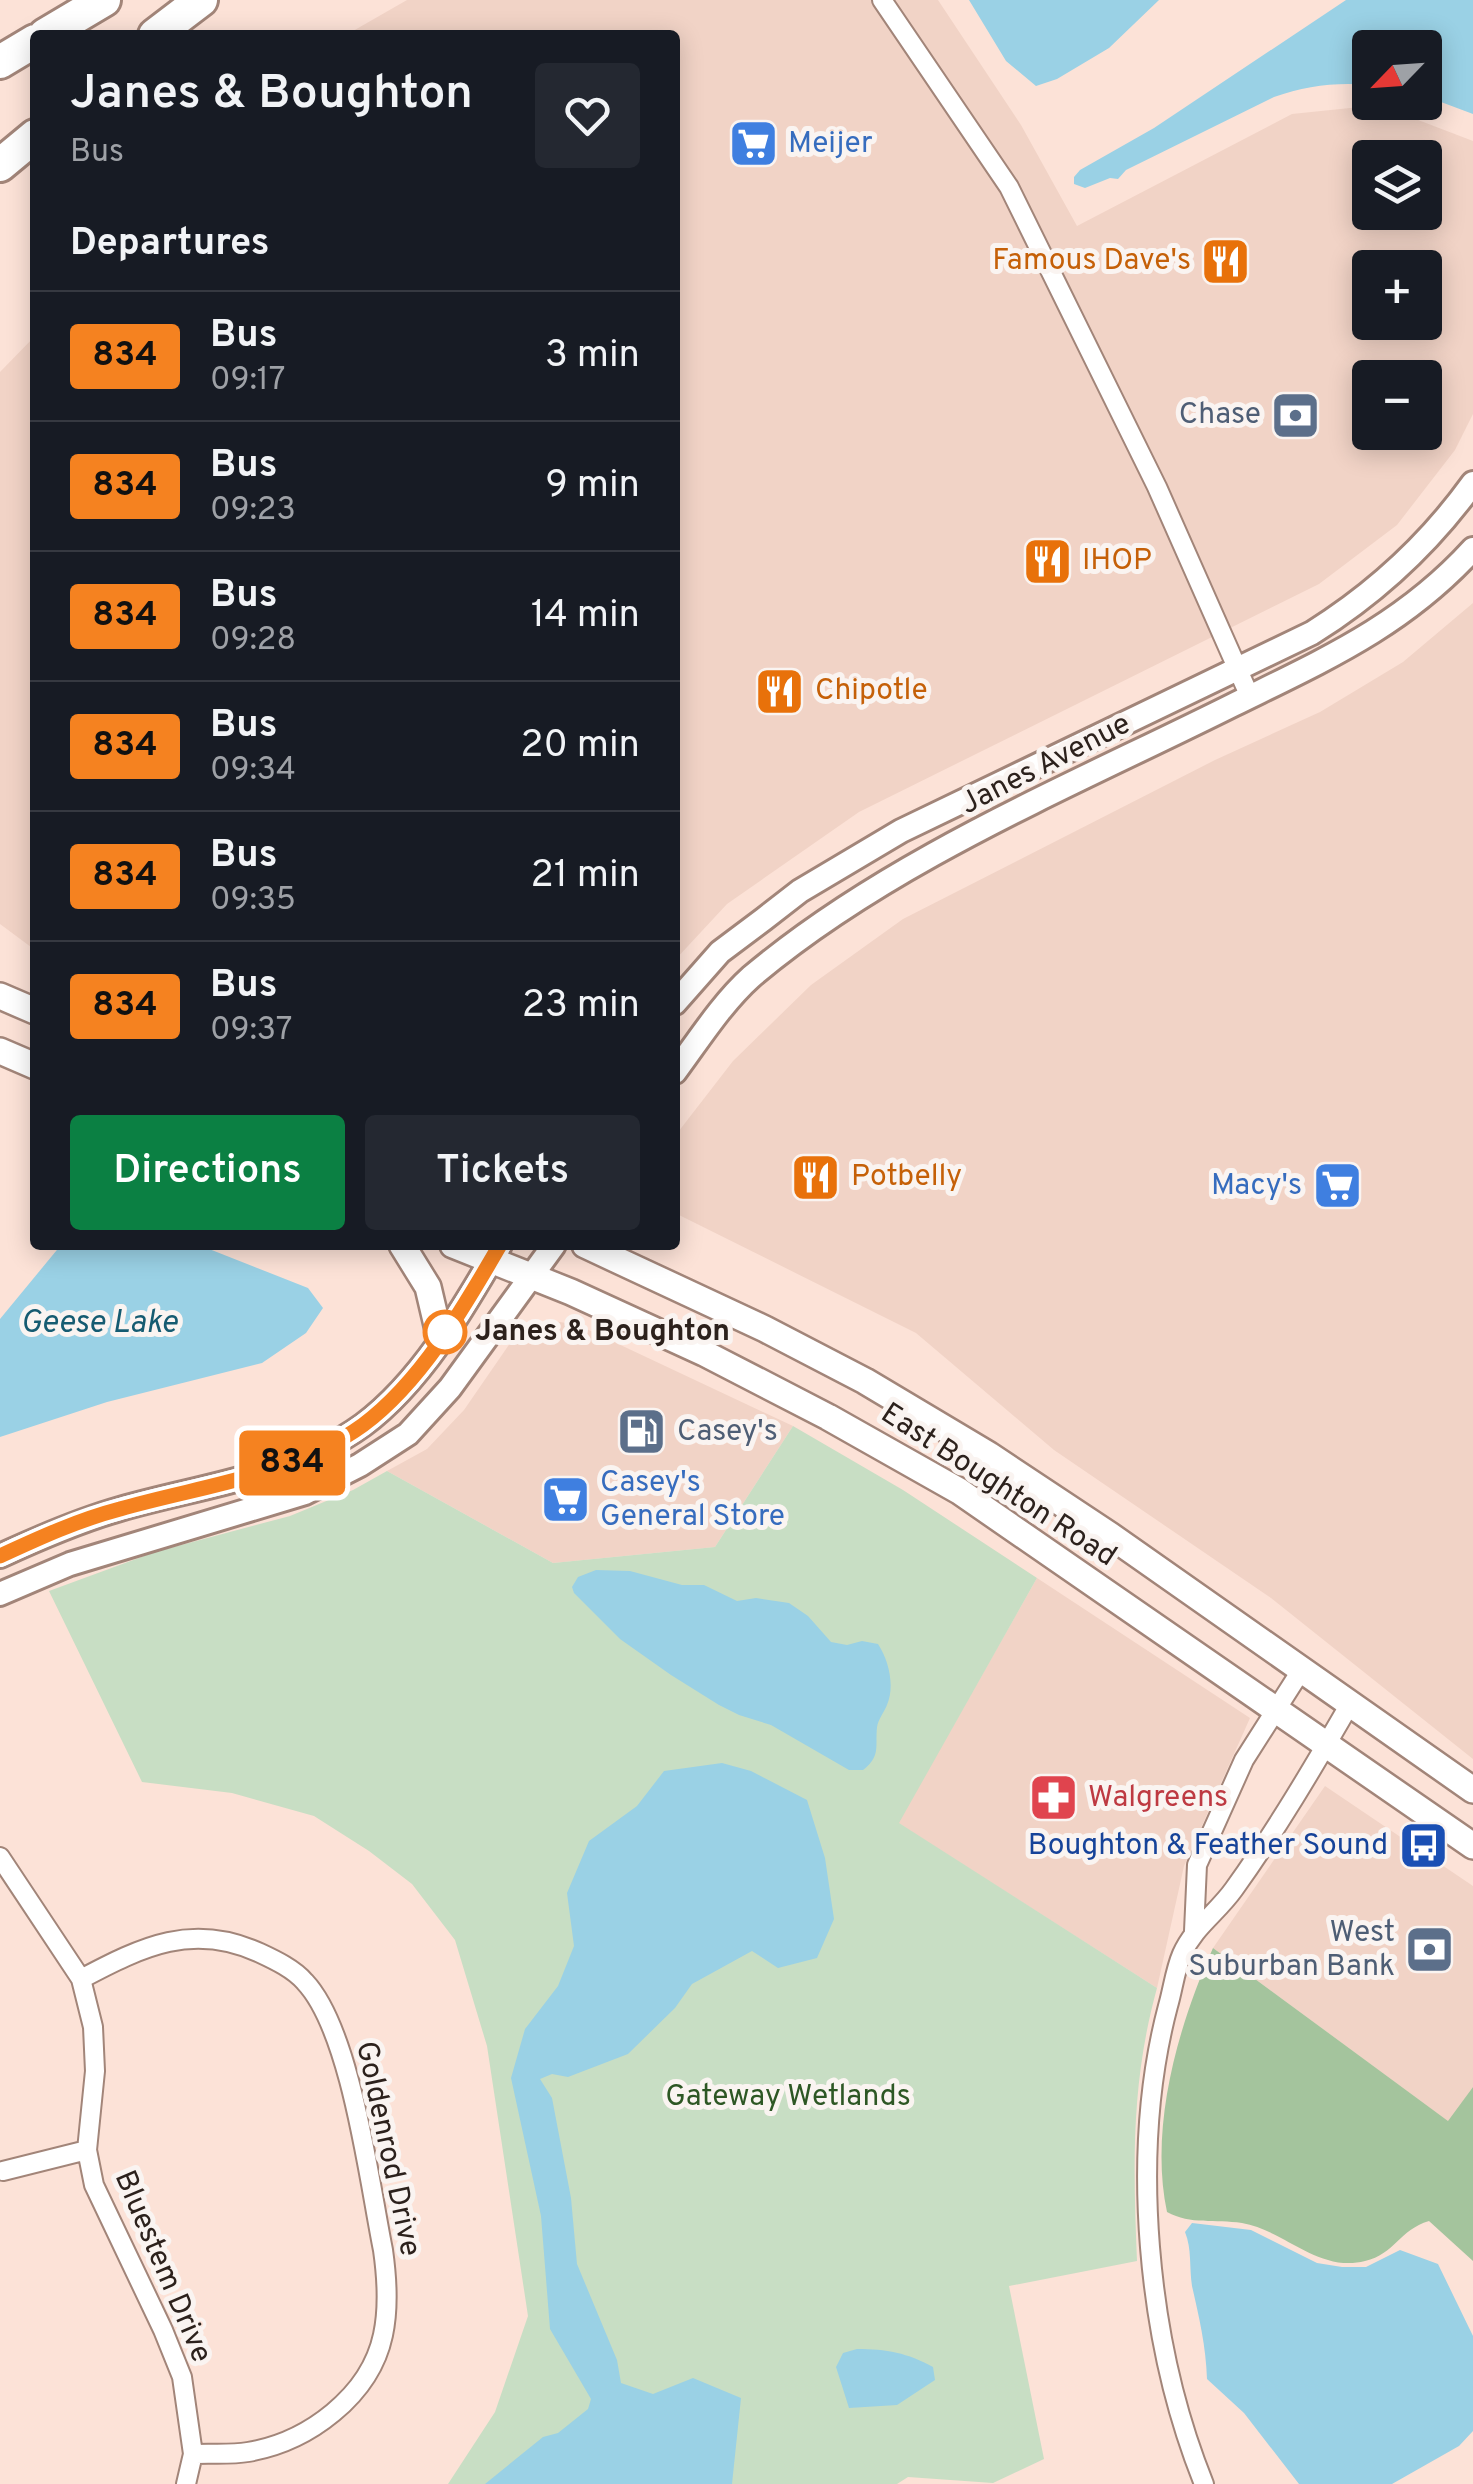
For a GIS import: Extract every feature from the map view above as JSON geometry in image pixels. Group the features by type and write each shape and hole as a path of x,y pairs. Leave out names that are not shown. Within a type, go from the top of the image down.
{"highway":[{"path":"53,30 104,0"},
{"path":"162,30 201,0"},
{"path":"0,62 30,44"},
{"path":"0,165 30,140"}],"main road":[{"path":"0,996 30,1009"},
{"path":"0,1051 30,1064"},
{"path":"405,1250 428,1287 440,1338"},
{"name":"East Boughton Road","path":"596,1250 864,1381 989,1455 1473,1790"},
{"path":"637,1250 680,1289"},
{"name":"East Boughton Road","path":"495,1253 530,1278 571,1292 704,1352 959,1492 1473,1846"}],"street":[{"path":"882,0 1009,187 1156,486 1250,697"},
{"name":"Janes Avenue","path":"680,998 720,952 800,891 858,856 940,810 1312,633 1355,607 1427,540 1473,483"},
{"name":"Janes Avenue","path":"680,1066 748,980 871,891 1005,819 1377,632 1446,578 1473,549"},
{"path":"0,1594 70,1564 305,1493 360,1465 408,1434 450,1388 550,1250"},
{"path":"0,1556 49,1533 119,1509 240,1480 304,1459 363,1425 404,1386 478,1287 495,1253"},
{"path":"1194,1931 1196,1865 1244,1760 1302,1669"},
{"path":"1204,2484 1186,2439 1168,2368 1151,2250 1147,2154 1155,2055 1181,1956 1194,1931 1231,1894 1300,1792 1351,1702"},
{"name":"Bluestem Drive","path":"0,1857 81,1979 93,2027 95,2071 87,2150 94,2185 182,2377 193,2454 186,2484"},
{"name":"Goldenrod Drive","path":"81,1979 160,1942 192,1938 234,1941 304,1980 328,2016 343,2057 387,2281 382,2341 367,2374 346,2403 315,2425 282,2442 248,2452 193,2454"},
{"path":"3,2171 87,2150"}],"shaded area":[{"path":"407,0 938,0 1021,125 1077,226 1292,114 1352,108 1352,120 1418,120 1473,141 1473,414 1455,450 1397,525 1319,584 859,812 727,904 680,955 680,30 355,30"},
{"path":"30,341 30,946 0,924 0,372"},
{"path":"1473,603 1473,1759 1271,1598 1054,1450 916,1333 680,1215 680,1130 733,1061 811,985 903,919 1215,760 1320,712 1403,662"},
{"path":"554,1321 578,1325 793,1426 715,1547 553,1563 387,1471 427,1449 464,1410 515,1336"},
{"path":"1037,1578 1250,1718 1184,1866 1157,1988 898,1823"},
{"path":"1325,1786 1473,1886 1473,2087 1449,2122 1213,1948"}],"green space":[{"name":"Gateway Wetlands","path":"793,1426 903,1490 1037,1578 899,1823 1157,1988 1138,2090 1137,2261 1009,2286 1044,2459 993,2483 908,2477 897,2484 448,2484 495,2412 528,2316 487,2046 455,1940 412,1884 314,1816 232,1793 142,1782 49,1591 155,1552 290,1516 387,1471 553,1563 715,1547"},
{"path":"1213,1948 1448,2121 1473,2087 1473,2261 1429,2221 1375,2258 1348,2263 1317,2256 1257,2227 1185,2219 1167,2212 1162,2146 1170,2077 1189,2010"}],"water":[{"path":"969,0 1159,0 1109,48 1057,79 1036,86 1006,61"},
{"path":"1346,0 1473,0 1473,114 1442,102 1442,30 1352,30 1352,84 1321,86 1274,97 1126,170 1118,179 1110,178 1085,188 1074,184 1080,170 1154,128"},
{"name":"Geese Lake","path":"57,1250 212,1250 308,1288 323,1308 306,1333 262,1363 107,1402 0,1437 0,1319"},
{"path":"596,1570 630,1571 682,1585 704,1585 737,1601 756,1598 789,1603 808,1616 831,1642 878,1644 888,1666 891,1690 878,1724 872,1760 863,1770 849,1770 771,1725 719,1705 671,1675 620,1639 574,1593 572,1587 578,1577"},
{"path":"722,1763 751,1771 807,1800 825,1858 834,1919 817,1958 778,1968 752,1951 692,1984 675,2008 628,2054 568,2077 552,2074 540,2079 552,2098 571,2198 577,2264 617,2360 621,2383 653,2394 693,2378 741,2398 732,2484 485,2484 543,2437 558,2433 588,2409 591,2399 550,2329 541,2216 511,2078 525,2029 558,1986 574,1946 567,1893 589,1841 637,1806 664,1771"},
{"path":"1192,2223 1251,2230 1317,2263 1366,2267 1400,2250 1438,2264 1473,2336 1473,2431 1459,2446 1392,2484 1299,2484 1244,2413 1207,2379 1185,2232"},
{"path":"857,2349 915,2358 933,2367 935,2380 897,2405 849,2408 836,2367 843,2353"}],"bus line":[{"name":"834","path":"0,1556 49,1533 119,1509 240,1480 304,1459 363,1425 418,1368 478,1287 497,1250"}],"place":[{"name":"Meijer","path":"753,144"},
{"name":"Famous Dave's","path":"1226,261"},
{"name":"Chase","path":"1296,415"},
{"name":"IHOP","path":"1047,561"},
{"name":"Chipotle","path":"780,691"},
{"name":"Potbelly","path":"816,1177"},
{"name":"Macy's","path":"1337,1186"},
{"name":"Janes & Boughton","path":"445,1332"},
{"name":"Casey's","path":"642,1432"},
{"name":"Casey's General Store","path":"565,1500"},
{"name":"Walgreens","path":"1053,1798"},
{"name":"Boughton & Feather Sound","path":"1423,1846"},
{"name":"West Suburban Bank","path":"1430,1950"}]}
